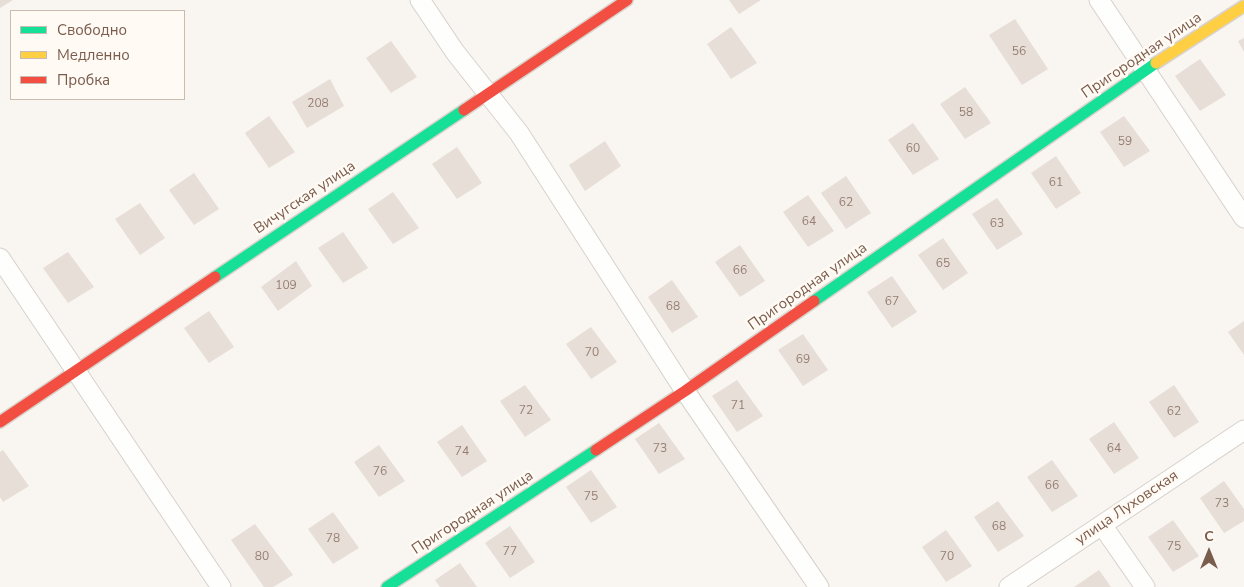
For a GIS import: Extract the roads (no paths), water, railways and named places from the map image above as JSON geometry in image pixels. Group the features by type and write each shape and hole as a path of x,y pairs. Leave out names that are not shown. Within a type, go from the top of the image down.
{"street":[{"path":"420,0 456,52 519,134 686,390 819,587"},
{"name":"Вичугская улица","path":"0,422 627,0"},
{"path":"1100,0 1244,218"},
{"name":"Пригородная улица","path":"387,587 686,390 1146,69 1244,6"},
{"path":"0,258 74,372 221,587"},
{"name":"улица Луховская","path":"1010,587 1244,430"},
{"path":"1102,525 1145,587"}]}
